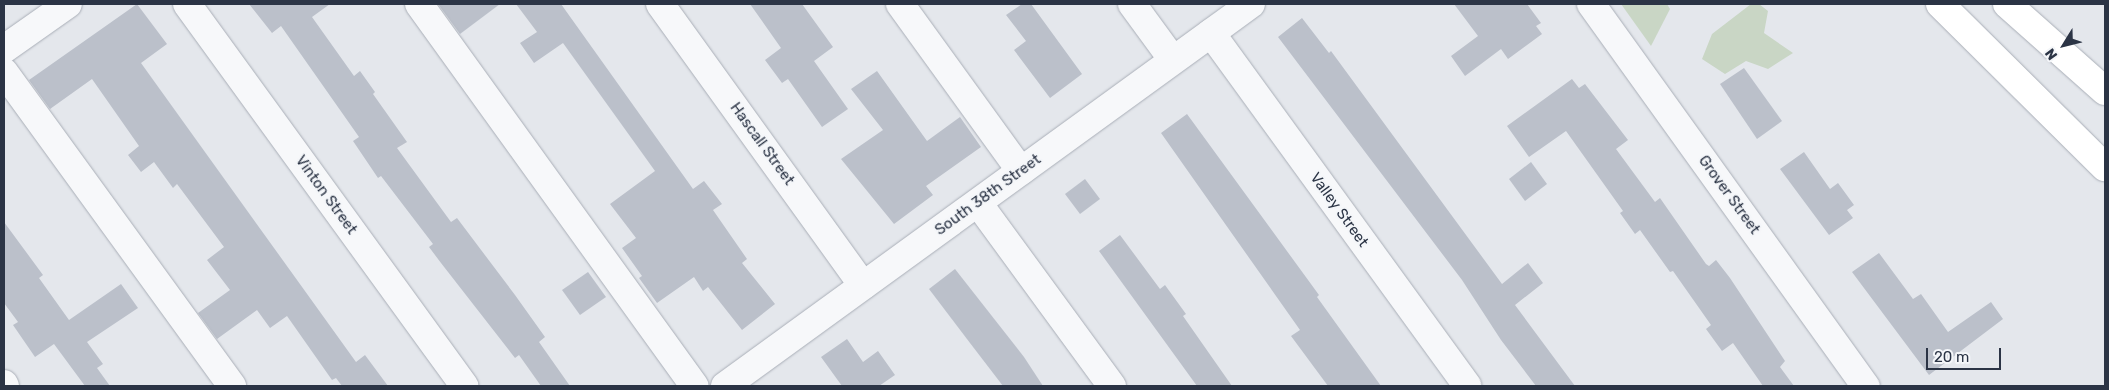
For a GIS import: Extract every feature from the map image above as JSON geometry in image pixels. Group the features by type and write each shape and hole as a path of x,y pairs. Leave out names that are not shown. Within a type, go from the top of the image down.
{"highway":[{"path":"1940,4 2105,167"},
{"path":"2007,4 2105,90"}],"street":[{"path":"4,50 68,4"},
{"name":"Vinton Street","path":"187,4 465,386"},
{"path":"418,4 695,386"},
{"name":"Hascall Street","path":"660,4 863,285"},
{"path":"900,4 1021,171"},
{"path":"1132,4 1173,60"},
{"name":"South 38th Street","path":"725,386 755,378 863,285 1252,4"},
{"name":"Grover Street","path":"1591,4 1866,386"},
{"name":"Valley Street","path":"1212,33 1467,386"},
{"path":"4,72 232,386"},
{"path":"978,203 1112,386"}],"green space":[{"path":"1621,4 1667,4 1670,9 1651,46"},
{"path":"1751,4 1759,4 1768,11 1764,33 1793,53 1768,69 1746,61 1725,74 1702,59 1712,34"}],"building":[{"path":"137,4 167,44 141,63 356,362 365,355 388,386 342,386 336,378 332,380 287,316 270,328 257,310 217,339 198,313 230,290 207,260 224,247 177,184 173,188 154,162 141,172 128,155 139,146 92,79 50,109 29,80"},
{"path":"249,4 330,4 312,17 354,76 360,71 375,92 373,94 407,142 397,148 451,222 457,218 515,295 545,337 539,342 570,386 541,386 519,355 515,358 429,247 433,244 381,176 378,178 353,141 359,137 281,26 272,33"},
{"path":"438,4 500,4 460,34"},
{"path":"516,4 561,4 693,189 704,181 722,204 713,210 747,259 742,263 775,304 742,330 708,287 703,291 694,277 657,303 639,278 642,276 622,248 636,238 610,204 655,171 563,43 534,63 520,43 537,32"},
{"path":"750,4 802,4 833,47 814,61 848,109 822,127 788,79 782,83 765,60 781,48"},
{"path":"1022,4 1031,4 1082,74 1050,98 1014,50 1026,41 1006,15"},
{"path":"1454,4 1527,4 1541,23 1536,26 1542,34 1508,59 1501,49 1465,76 1451,56 1478,36"},
{"path":"1302,18 1329,53 1331,51 1502,284 1528,263 1543,283 1515,305 1575,386 1536,386 1501,340 1462,280 1278,37"},
{"path":"1744,68 1782,121 1757,139 1720,84"},
{"path":"877,71 927,141 960,117 981,147 926,186 933,195 894,224 841,159 883,130 851,89"},
{"path":"1572,79 1579,88 1585,84 1628,140 1616,149 1655,202 1660,198 1706,264 1709,266 1716,260 1730,278 1785,361 1780,367 1794,386 1763,386 1733,343 1722,351 1706,329 1711,325 1673,271 1670,272 1640,230 1635,234 1620,213 1623,211 1566,131 1529,157 1507,126"},
{"path":"1187,114 1319,295 1317,297 1381,386 1328,386 1291,336 1300,330 1161,133"},
{"path":"1804,152 1830,189 1838,183 1854,205 1847,210 1853,218 1829,235 1780,169"},
{"path":"1531,162 1547,184 1525,201 1509,179"},
{"path":"1085,179 1100,199 1080,214 1065,194"},
{"path":"4,222 43,275 39,278 69,320 121,284 138,308 87,342 103,364 97,368 110,386 85,386 54,344 35,357 13,325 18,322 4,303"},
{"path":"1120,235 1160,289 1165,285 1186,314 1183,316 1232,386 1197,386 1099,251"},
{"path":"1879,253 1913,299 1921,294 1948,332 1991,302 2003,319 1929,375 1852,272"},
{"path":"955,269 1024,357 1043,386 1003,386 929,289"},
{"path":"588,272 606,297 580,315 562,290"},
{"path":"847,339 863,362 878,351 895,375 879,386 842,386 821,357"}]}
